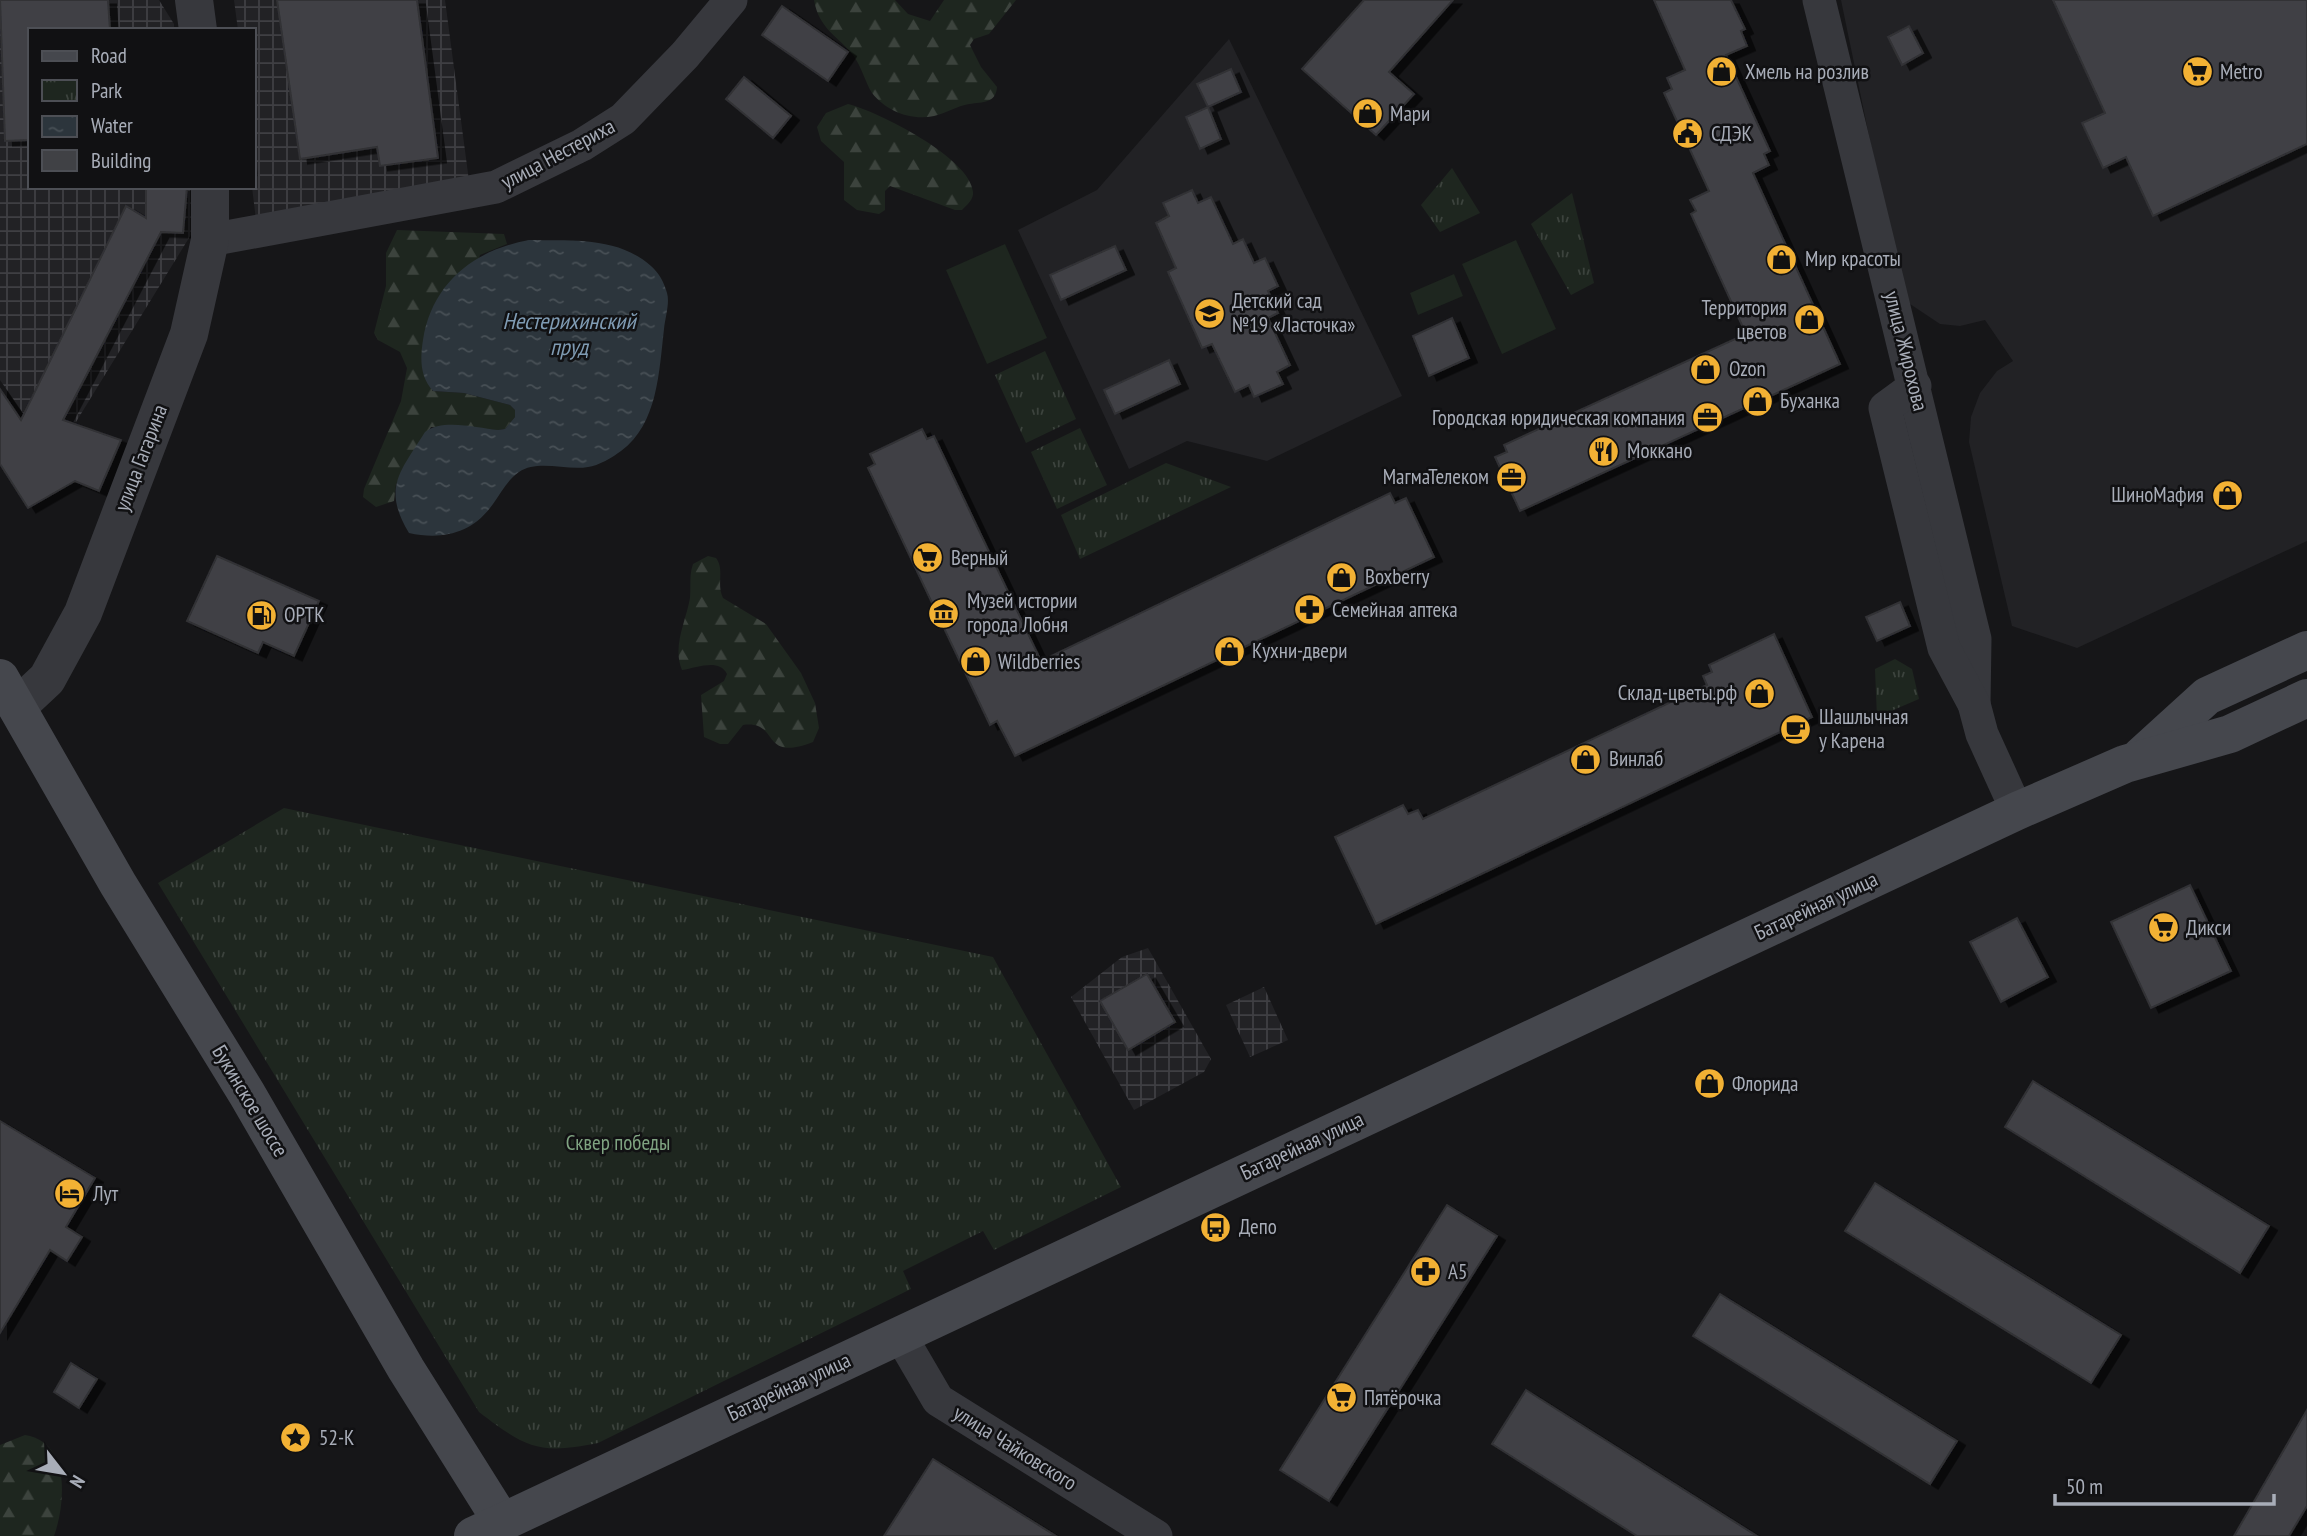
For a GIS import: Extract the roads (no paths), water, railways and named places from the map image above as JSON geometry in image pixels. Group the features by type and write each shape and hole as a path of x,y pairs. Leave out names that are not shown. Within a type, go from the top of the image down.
{"main road":[{"name":"Батарейная улица","path":"2134,762 2207,696 2307,650"},
{"name":"Букинское шоссе","path":"9,692 118,884 247,1094 406,1369 488,1529"},
{"name":"Батарейная улица","path":"488,1529 2017,811 2134,762 2230,734 2307,698"}],"street":[{"path":"194,0 198,28"},
{"name":"улица Нестериха","path":"210,240 496,187 582,145 623,119 685,55 731,0"},
{"name":"улица Жирохова","path":"1819,0 1975,639 1974,704"},
{"name":"улица Гагарина","path":"9,692 47,679 83,613 189,334 210,240 210,189"},
{"name":"улица Жирохова","path":"1915,386 1885,408 1944,648 1974,704 1982,734 2017,811"},
{"name":"улица Чайковского","path":"900,1335 938,1400 1141,1532"}],"water":[{"name":"Нестерихинский пруд","path":"529,240 593,242 624,249 638,256 659,275 667,293 668,306 658,379 650,412 633,440 605,461 580,468 527,468 511,478 485,514 466,528 445,535 409,533 401,517 396,492 402,470 425,432 450,425 505,429 515,417 515,410 510,405 464,393 433,391 423,374 421,361 428,320 446,286 459,272 490,252"}],"place":[{"name":"Хмель на розлив","path":"1722,72"},
{"name":"Metro","path":"2197,72"},
{"name":"Мари","path":"1367,114"},
{"name":"СДЭК","path":"1688,134"},
{"name":"Мир красоты","path":"1782,259"},
{"name":"Детский сад №19 «Ласточка»","path":"1209,313"},
{"name":"Территория цветов","path":"1810,320"},
{"name":"Ozon","path":"1706,369"},
{"name":"Буханка","path":"1757,401"},
{"name":"Городская юридическая компания","path":"1708,418"},
{"name":"Моккано","path":"1604,451"},
{"name":"МагмаТелеком","path":"1512,477"},
{"name":"ШиноМафия","path":"2227,495"},
{"name":"Верный","path":"928,558"},
{"name":"Boxberry","path":"1342,577"},
{"name":"Семейная аптека","path":"1309,610"},
{"name":"Музей истории города Лобня","path":"944,613"},
{"name":"ОРТК","path":"261,615"},
{"name":"Кухни-двери","path":"1229,651"},
{"name":"Wildberries","path":"975,662"},
{"name":"Склад-цветы.рф","path":"1760,693"},
{"name":"Шашлычная у Карена","path":"1796,729"},
{"name":"Винлаб","path":"1586,759"},
{"name":"Дикси","path":"2163,928"},
{"name":"Флорида","path":"1709,1084"},
{"name":"Лут","path":"70,1194"},
{"name":"Депо","path":"1216,1227"},
{"name":"А5","path":"1425,1272"},
{"name":"Пятёрочка","path":"1341,1398"},
{"name":"52-К","path":"296,1438"}],"park label":[{"name":"Сквер победы","path":"618,1143"}]}
